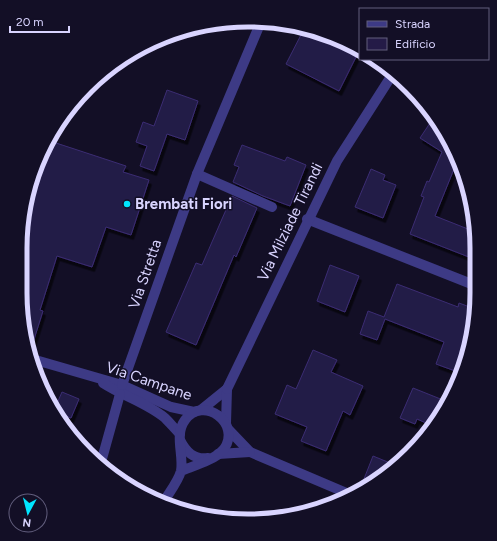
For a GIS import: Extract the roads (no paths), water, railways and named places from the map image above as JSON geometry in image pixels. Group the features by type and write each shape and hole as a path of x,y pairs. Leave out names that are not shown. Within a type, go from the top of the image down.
{"street":[{"name":"Via Stretta","path":"102,459 121,389 196,174 259,27"},
{"name":"Via Milziade Tirandi","path":"215,456 227,443 227,389 307,219 337,161 390,78"},
{"path":"196,174 272,207"},
{"path":"307,219 470,283"},
{"name":"Via Campane","path":"38,361 94,378 171,407 198,411"},
{"name":"Via Campane","path":"121,389 165,418 180,437"},
{"name":"Via Milziade Tirandi","path":"166,498 180,471 180,437 184,421 227,389"},
{"path":"198,411 215,413 250,452 344,492"},
{"path":"180,437 189,453 196,457 250,452"},
{"path":"180,471 215,456"}],"place":[{"name":"Brembati Fiori","path":"127,204"}]}
